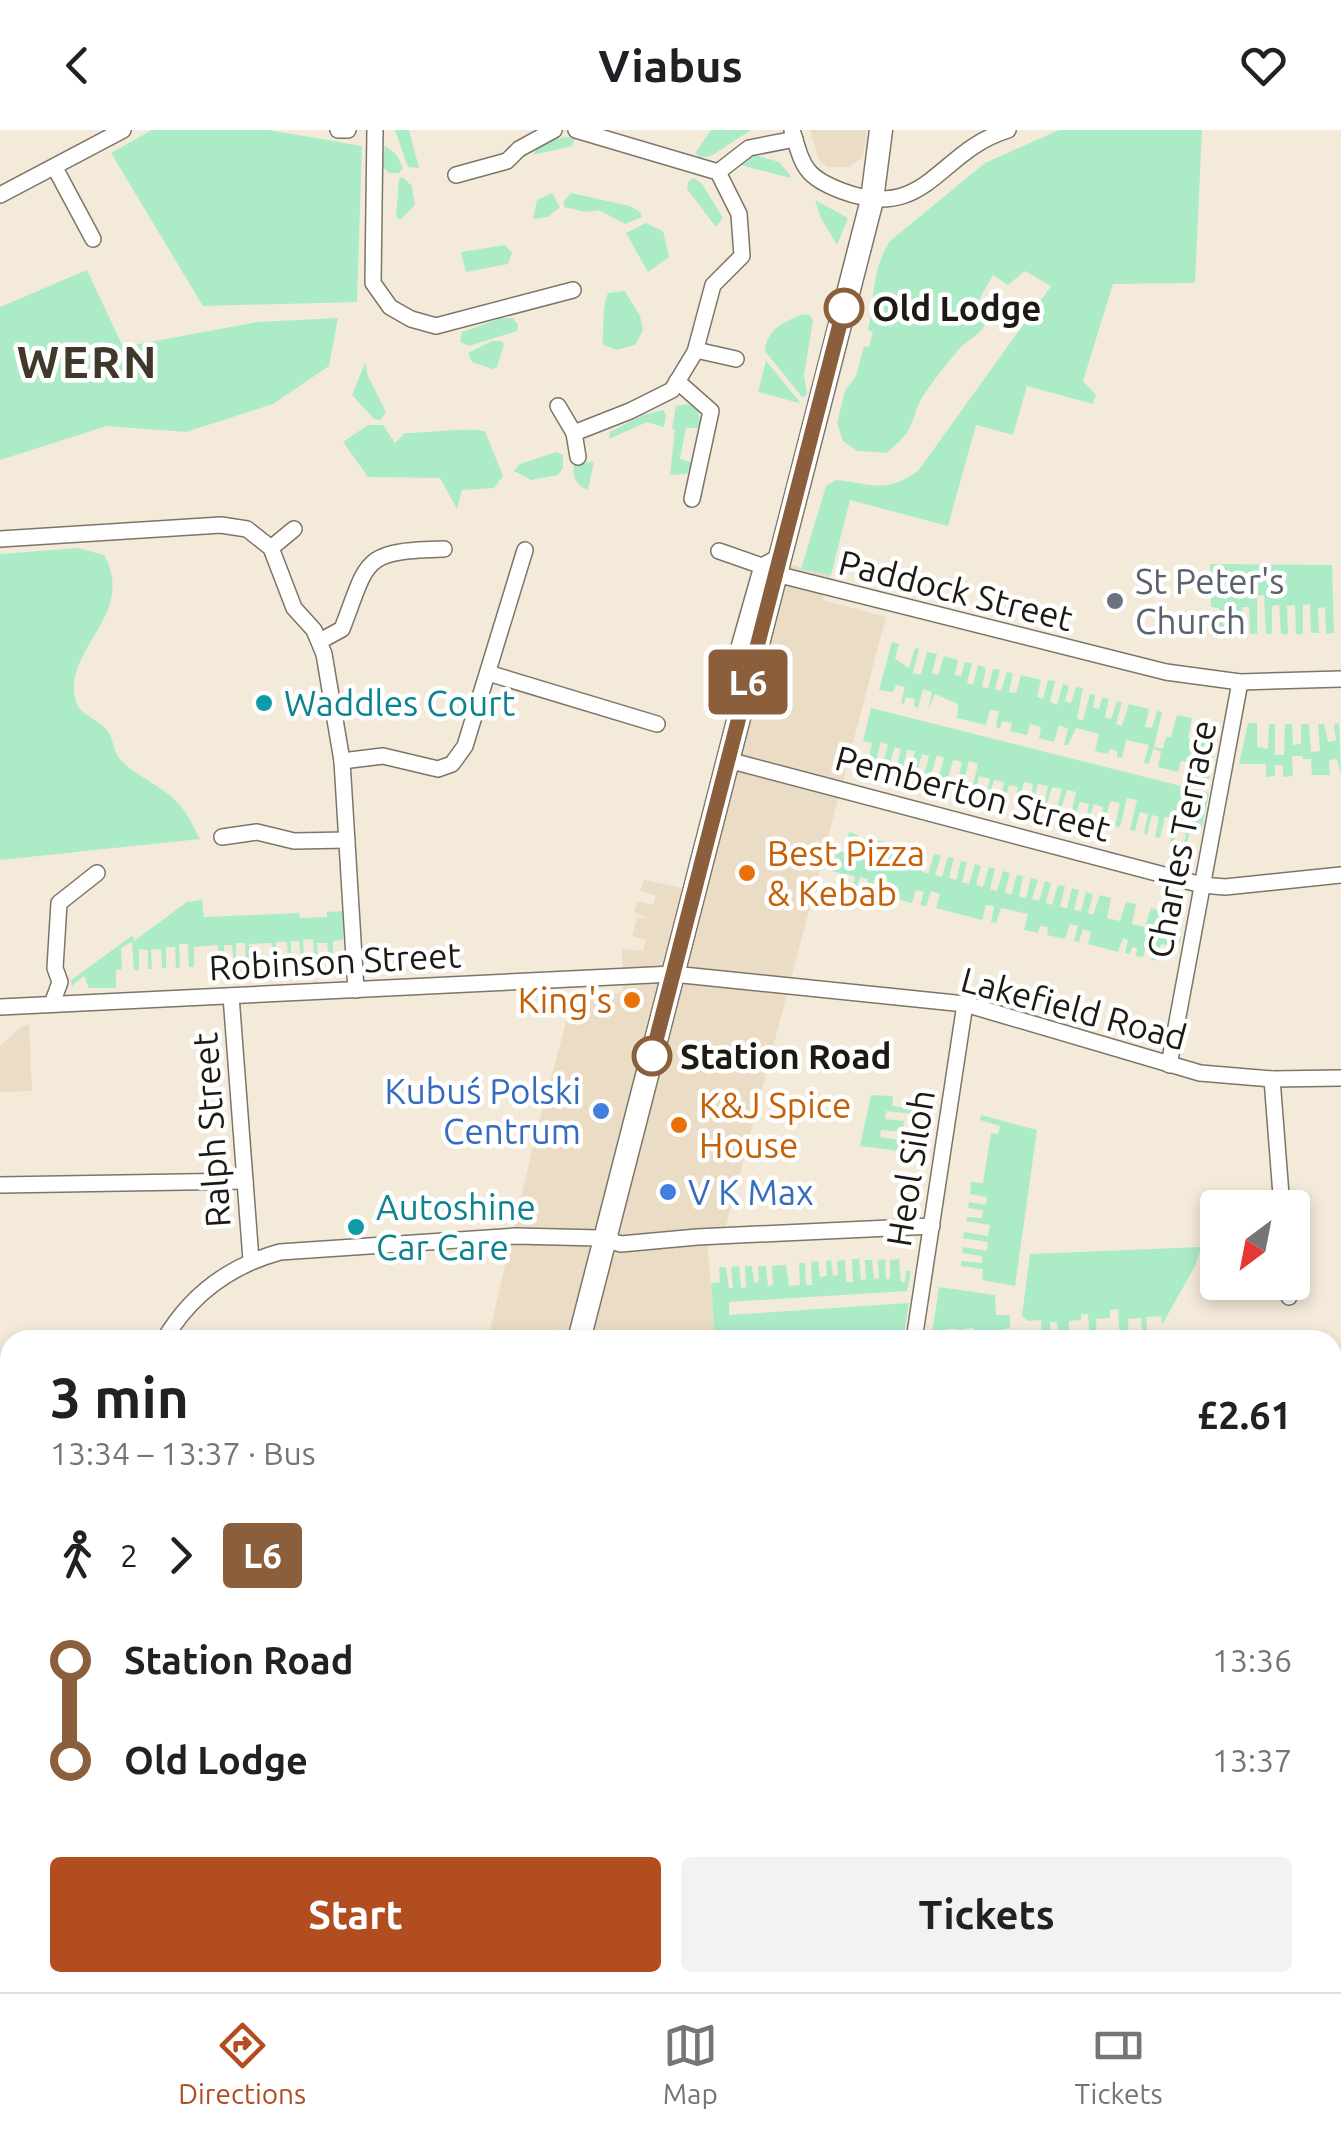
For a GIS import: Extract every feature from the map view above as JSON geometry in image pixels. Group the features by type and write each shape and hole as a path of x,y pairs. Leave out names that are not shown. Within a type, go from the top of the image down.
{"main road":[{"path":"582,1330 748,684 773,565 872,200 881,130"}],"street":[{"path":"0,196 105,136 123,130"},
{"path":"338,130 348,130"},
{"path":"374,130 373,282 390,306 411,319 436,326 573,290"},
{"path":"456,175 507,161 519,149 554,130"},
{"path":"574,433 630,412 672,390 696,350 713,285 742,256 739,214 718,172 576,130"},
{"path":"718,172 750,148 793,134 804,170 822,184 872,200 892,202 916,192 980,144 1008,130"},
{"path":"55,168 93,239"},
{"path":"696,350 736,359"},
{"path":"677,381 712,411 692,498"},
{"path":"558,406 574,433 578,457"},
{"path":"0,539 222,526 247,529 271,548 294,608 320,641 342,761 356,990"},
{"path":"271,548 294,530"},
{"path":"320,641 342,629 360,579 372,562 400,550 444,549"},
{"path":"342,761 383,756 430,769 452,764 465,746 525,550"},
{"name":"Paddock Street","path":"718,551 1120,663 1240,682 1341,679"},
{"path":"488,674 657,724"},
{"name":"Charles Terrace","path":"1169,1065 1240,682"},
{"name":"Pemberton Street","path":"728,760 1202,885 1341,875"},
{"path":"222,837 258,832 294,841 346,840"},
{"path":"52,1004 60,982 55,968 60,904 97,873"},
{"name":"Robinson Street","path":"0,1007 673,974 792,986"},
{"name":"Lakefield Road","path":"792,986 965,1004 1200,1073 1272,1079 1341,1078"},
{"name":"Ralph Street","path":"231,996 251,1260"},
{"name":"Heol Siloh","path":"916,1330 965,1004"},
{"path":"1272,1079 1281,1190"},
{"path":"0,1186 245,1181"},
{"path":"171,1330 188,1304 220,1277 251,1260 280,1252 516,1236 621,1244 932,1226"}],"shaded area":[{"path":"810,130 867,130 863,157 849,167 828,167 819,160"},
{"path":"768,559 831,575 823,600 886,617 724,1234 707,1236 714,1330 490,1330 572,1000 623,992 622,949 643,951 646,940 632,936 637,917 650,918 634,913 637,901 653,905 656,896 640,891 644,880 683,888"},
{"path":"29,1024 32,1091 0,1092 0,1046"}],"green space":[{"path":"152,130 268,130 362,146 357,302 203,306 111,153"},
{"path":"395,130 409,130 419,168 408,167"},
{"path":"711,130 751,130 711,156 700,157 695,153"},
{"path":"1059,130 1202,130 1195,283 1113,284 1083,381 1096,395 1093,404 1027,386 1013,435 976,425 948,526 850,500 831,575 801,569 826,486 836,480 887,485 918,471 1051,286 1025,271 1008,285 993,275 979,300 987,315 984,326 959,349 930,386 903,437 887,453 857,451 843,441 837,423 845,391 856,376 864,346 869,347 877,274 890,241 985,163"},
{"path":"575,138 572,146 533,155 548,142"},
{"path":"385,146 396,154 403,168 399,173 389,173 382,167"},
{"path":"755,155 779,162 790,178 737,164"},
{"path":"402,177 412,186 415,205 400,220 396,216"},
{"path":"694,178 723,218 716,227 687,189"},
{"path":"552,193 560,207 548,217 533,219 537,200"},
{"path":"571,193 630,206 642,217 625,224 599,210 586,212 564,207"},
{"path":"815,200 848,218 837,245 821,218"},
{"path":"646,223 663,231 669,257 648,272 626,233"},
{"path":"505,245 512,253 508,264 466,272 461,252"},
{"path":"87,270 123,347 258,322 338,318 329,366 273,404 186,432 107,426 0,460 0,307"},
{"path":"625,291 640,316 643,330 635,345 616,350 602,344 605,305 608,293"},
{"path":"802,314 813,320 804,375 807,394 803,398 765,351 773,332"},
{"path":"501,318 513,318 517,331 469,346 460,342 462,332"},
{"path":"492,341 502,341 504,345 497,367 472,362 468,353"},
{"path":"766,361 799,401 799,403 758,392"},
{"path":"365,363 386,412 380,420 374,419 352,395"},
{"path":"688,404 698,410 701,428 686,428 680,459 694,463 687,474 670,475 676,406"},
{"path":"663,410 664,427 647,422 609,439 610,432 643,415"},
{"path":"368,425 383,425 395,443 405,433 485,431 503,476 494,488 462,490 457,509 440,478 368,477 343,442"},
{"path":"556,452 563,455 563,468 558,475 531,480 514,471 520,464"},
{"path":"594,461 588,490 576,480 574,465"},
{"path":"78,548 104,555 112,576 112,595 74,680 77,704 107,730 125,764 179,804 200,839 0,860 0,554"},
{"path":"1210,564 1332,565 1334,633 1326,634 1325,607 1318,608 1319,633 1311,633 1310,604 1303,605 1303,634 1296,634 1295,605 1287,606 1288,634 1281,634 1279,605 1272,606 1272,634 1266,634 1264,595 1257,596 1257,634 1250,634 1249,607 1242,607 1242,635 1235,635 1235,611 1228,611 1227,635 1219,635 1219,608 1211,607"},
{"path":"892,642 899,644 895,659 909,668 915,648 919,649 913,673 921,675 927,652 937,654 932,673 938,675 944,656 958,660 955,675 961,676 965,662 972,663 967,683 973,685 978,665 986,668 982,687 988,688 993,669 1000,670 995,689 1001,691 1007,672 1013,673 1009,692 1016,693 1021,675 1041,680 1037,697 1043,699 1048,680 1055,681 1050,702 1057,705 1063,684 1069,686 1065,701 1071,703 1076,687 1083,688 1077,719 1083,720 1090,694 1095,695 1093,708 1099,709 1102,697 1109,699 1105,717 1111,719 1117,701 1122,702 1116,724 1122,726 1129,704 1149,709 1145,727 1152,728 1157,711 1162,712 1154,747 1163,749 1177,715 1192,718 1188,739 1193,740 1198,720 1210,723 1204,747 1215,750 1209,779 1192,775 1194,764 1181,761 1178,772 1158,767 1161,751 1153,749 1149,764 1144,763 1149,745 1126,740 1122,758 1110,749 1108,754 1095,751 1099,734 1076,728 1068,745 1064,745 1068,729 1059,725 1054,742 1039,738 1041,727 1030,724 1027,735 1010,731 1012,723 1002,721 1000,729 996,727 999,711 990,710 986,725 957,718 958,704 935,694 928,710 932,692 923,689 918,708 914,706 915,699 906,697 901,703 905,687 896,685 893,692 879,690"},
{"path":"871,708 1209,793 1202,828 1191,826 1184,844 1187,824 1178,823 1174,841 1170,841 1173,819 1165,817 1160,838 1155,837 1159,817 1152,815 1147,835 1144,833 1148,814 1140,812 1135,831 1130,830 1137,800 1127,798 1120,827 1115,826 1120,803 1110,801 1105,823 1100,822 1103,807 1094,804 1089,819 1089,804 1080,802 1075,816 1071,815 1076,792 1067,790 1060,812 1056,811 1062,789 1052,787 1043,808 1048,786 1038,784 1033,805 1029,804 1033,784 1024,782 1019,801 1015,800 1018,787 1009,785 1006,797 1001,796 1004,782 994,780 990,793 990,779 979,776 976,790 972,789 978,764 969,761 963,786 957,785 962,762 953,760 947,782 938,780 944,758 937,755 930,778 924,776 929,756 922,754 916,775 910,773 915,751 907,750 902,771 896,770 901,749 895,747 888,768 882,766 888,745 881,742 875,764 868,762 872,743 863,741"},
{"path":"1248,723 1257,723 1257,747 1268,749 1269,724 1275,724 1275,755 1284,755 1285,724 1292,724 1293,745 1301,744 1301,724 1309,724 1311,752 1320,751 1318,724 1324,724 1328,742 1336,740 1334,724 1339,723 1341,774 1337,759 1329,760 1330,775 1312,775 1311,759 1302,756 1292,756 1293,776 1283,777 1283,765 1275,765 1275,776 1266,777 1266,764 1239,764"},
{"path":"849,832 858,835 853,854 859,856 865,837 871,838 865,858 872,860 878,840 885,842 879,861 886,863 892,843 899,845 893,865 900,867 906,847 912,848 907,868 914,870 919,850 927,852 921,871 928,874 934,854 941,855 935,875 942,877 948,857 954,858 949,878 956,880 961,861 967,862 962,882 969,884 975,864 981,866 976,885 983,887 989,867 995,869 990,889 997,891 1003,871 1010,873 1005,892 1011,895 1017,875 1023,876 1019,897 1026,898 1031,878 1038,880 1032,899 1039,901 1045,881 1051,883 1046,903 1052,905 1058,885 1065,886 1060,907 1067,908 1072,888 1079,890 1074,910 1081,911 1086,892 1093,894 1088,913 1093,915 1100,895 1111,898 1107,918 1120,921 1126,902 1136,904 1132,924 1145,927 1151,908 1162,911 1158,931 1164,932 1170,912 1179,914 1174,934 1181,936 1179,947 1161,944 1156,961 1151,959 1155,944 1147,942 1143,957 1136,956 1137,948 1125,953 1128,940 1123,938 1118,952 1088,944 1091,932 1083,929 1079,942 1074,941 1078,926 1070,924 1065,939 1047,935 1048,927 1040,926 1038,933 1024,930 1028,914 1001,908 996,923 991,922 994,906 986,905 982,920 936,908 940,894 931,891 926,906 920,905 924,892 916,890 912,903 892,898 893,893 887,891 884,896 879,895 882,882 874,880 871,893 865,892 868,879 860,877 857,890 852,889 855,877 847,874 844,887 841,886 843,874 831,871 837,851 844,852"},
{"path":"202,900 204,917 299,913 300,918 327,917 327,912 343,911 343,940 333,941 333,960 329,960 327,943 317,943 318,960 314,960 313,939 303,940 304,960 299,941 291,941 291,961 287,942 276,942 277,961 273,961 272,943 249,944 249,963 245,943 236,943 236,964 232,945 224,945 224,965 219,965 218,945 194,947 194,967 189,967 188,944 179,944 180,967 176,968 175,947 166,947 166,968 162,968 161,949 151,950 152,969 148,969 148,950 139,949 139,970 134,970 132,942 121,948 122,969 116,970 116,988 89,988 84,976 72,986 71,980 133,935 134,941 187,902"},
{"path":"871,1095 893,1096 892,1106 915,1109 915,1114 886,1111 885,1119 904,1121 903,1132 881,1130 880,1137 901,1140 900,1151 860,1146"},
{"path":"981,1115 1037,1130 1015,1286 982,1280 983,1269 961,1266 961,1261 982,1263 982,1256 962,1253 963,1247 987,1251 988,1242 963,1238 964,1232 988,1236 990,1225 966,1221 967,1217 982,1218 983,1210 968,1208 969,1202 986,1205 987,1197 970,1194 971,1182 983,1183 991,1133 998,1134 1000,1126 980,1120"},
{"path":"1200,1247 1195,1266 1162,1325 1161,1316 1146,1317 1147,1330 1142,1330 1141,1318 1128,1319 1129,1330 1119,1330 1118,1309 1110,1310 1110,1318 1096,1319 1097,1330 1089,1330 1088,1314 1081,1314 1081,1320 1069,1321 1069,1330 1058,1330 1057,1322 1050,1322 1050,1330 1042,1330 1041,1320 1028,1321 1022,1316 1030,1254"},
{"path":"852,1259 859,1259 861,1280 866,1279 865,1260 872,1260 874,1279 879,1278 878,1260 885,1259 886,1279 890,1279 890,1260 899,1259 901,1282 905,1282 906,1271 911,1271 907,1291 729,1302 729,1315 909,1303 905,1330 714,1330 711,1283 720,1282 719,1267 726,1267 729,1288 733,1288 731,1267 739,1266 741,1288 746,1287 745,1266 752,1266 754,1283 759,1282 758,1266 766,1266 768,1286 773,1285 772,1266 786,1265 789,1286 800,1285 799,1263 805,1263 806,1285 812,1285 811,1262 818,1261 820,1277 827,1276 826,1261 831,1260 833,1276 838,1275 837,1261 845,1260 846,1282 853,1282"},
{"path":"939,1287 995,1295 996,1315 1010,1315 1010,1328 1000,1330 933,1330"}],"bus line":[{"name":"L6","path":"652,1056 844,308"}],"place":[{"name":"Old Lodge","path":"844,308"},
{"name":"St Peter's Church","path":"1115,601"},
{"name":"Waddles Court","path":"264,703"},
{"name":"Best Pizza & Kebab","path":"747,873"},
{"name":"King's","path":"632,1000"},
{"name":"Station Road","path":"652,1056"},
{"name":"Kubuś Polski Centrum","path":"601,1111"},
{"name":"K&J Spice House","path":"679,1125"},
{"name":"V K Max","path":"668,1192"},
{"name":"Autoshine Car Care","path":"356,1227"}],"district":[{"name":"WERN","path":"88,361"}]}
